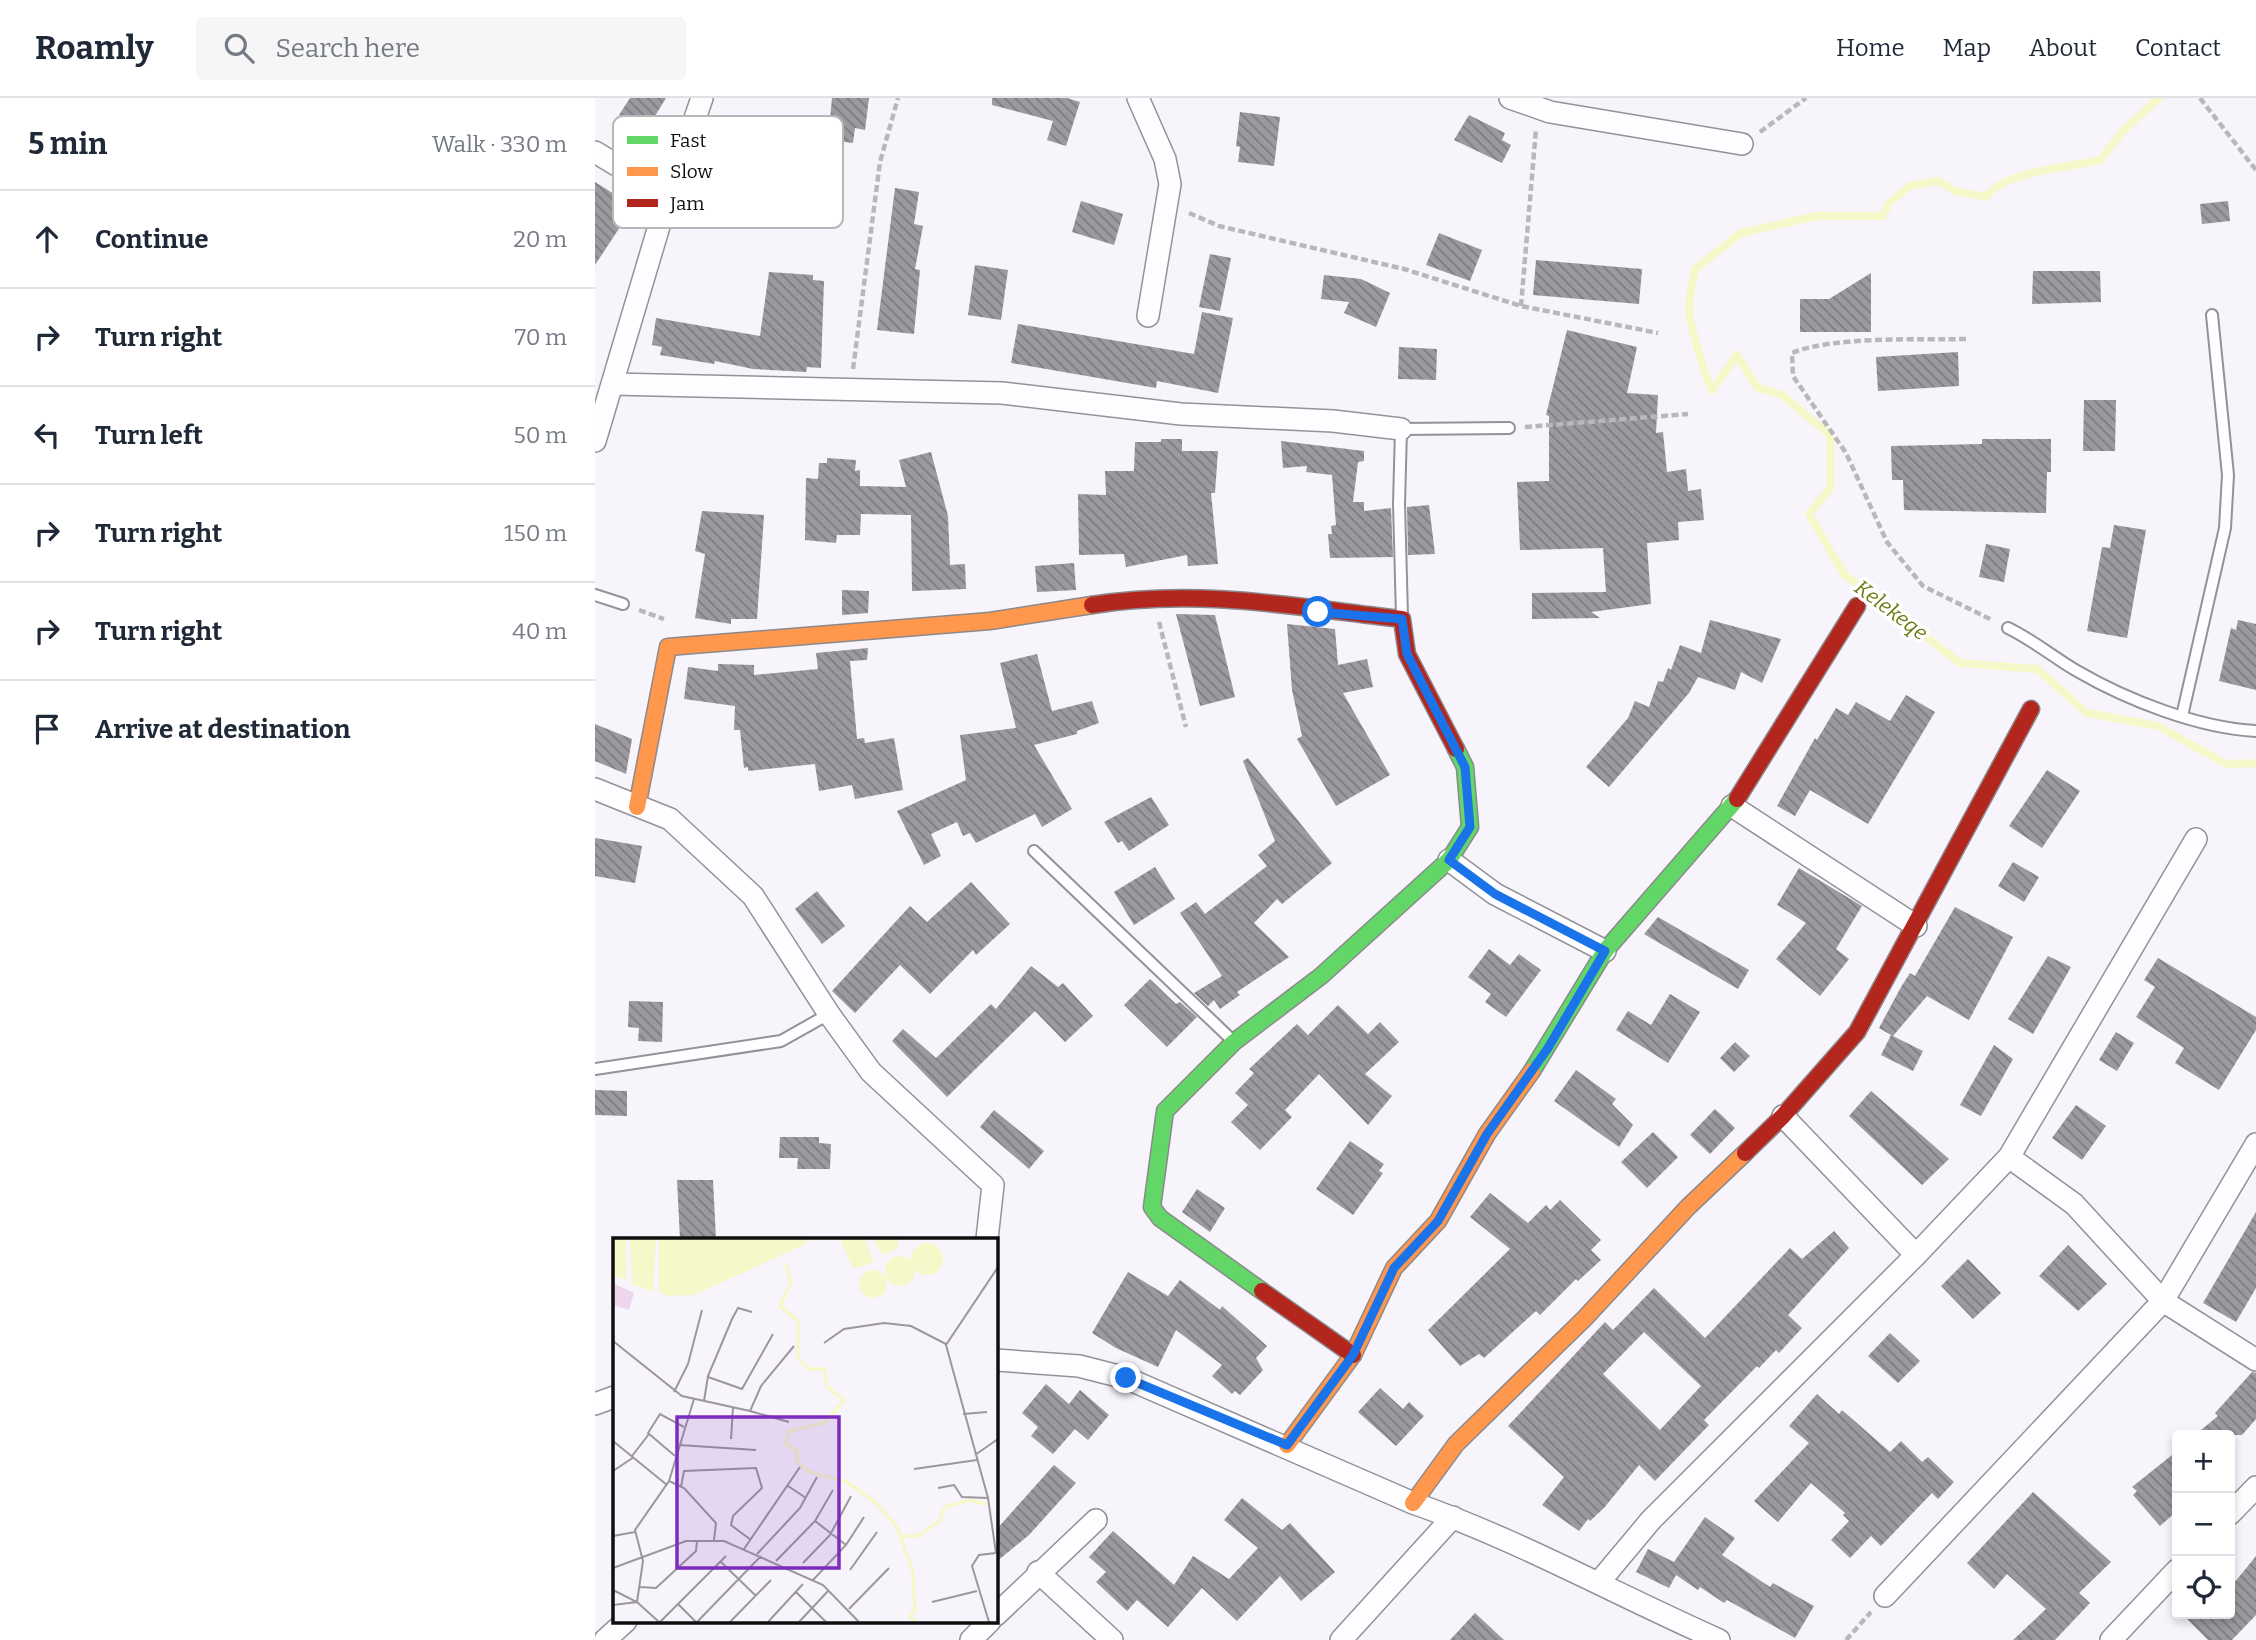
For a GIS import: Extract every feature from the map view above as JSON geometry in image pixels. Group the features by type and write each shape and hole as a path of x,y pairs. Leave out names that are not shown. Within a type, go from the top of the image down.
{"street":[{"path":"696,116 702,98"},
{"path":"1137,98 1165,159 1170,184 1148,316"},
{"path":"1510,98 1550,112 1742,144"},
{"path":"595,152 613,163"},
{"path":"595,441 659,228"},
{"path":"614,384 850,387 1002,393 1146,410 1333,421 1401,429"},
{"path":"637,807 668,647 990,621 1153,598 1211,597 1318,612 1402,619 1407,654 1465,767 1470,827 1449,860 1321,976 1234,1042 1165,1111 1152,1207 1160,1218 1353,1355"},
{"path":"1287,1445 1353,1355 1394,1268 1438,1221 1487,1134 1548,1048 1605,951 1732,806 1857,606"},
{"path":"1413,1503 1456,1444 1585,1318 1688,1207 1783,1116 1857,1032 2031,709"},
{"path":"595,789 670,819 753,896 829,1014 871,1072 993,1185 987,1238"},
{"path":"1732,806 1916,926"},
{"path":"1600,1581 1651,1520 1916,1255 2009,1157 2196,839"},
{"path":"1449,860 1495,894 1605,951"},
{"path":"1783,1116 1916,1255"},
{"path":"1885,1596 2163,1301 2256,1144"},
{"path":"2009,1157 2074,1204 2163,1301 2256,1360"},
{"path":"997,1360 1079,1366 1126,1378 1600,1581 1719,1640"},
{"path":"595,1404 613,1398"},
{"path":"2235,1509 2256,1487"},
{"path":"1341,1640 1453,1517"},
{"path":"997,1614 1038,1572 1096,1520"},
{"path":"1038,1572 1112,1640"},
{"path":"2111,1640 2172,1575"},
{"path":"605,1640 625,1622"},
{"path":"971,1640 989,1622"}],"lane":[{"path":"2182,716 2225,528 2228,475 2212,315"},
{"path":"1402,619 1399,504 1401,429 1509,428"},
{"path":"595,595 623,604"},
{"path":"2008,628 2036,641 2074,670 2109,689 2215,727 2256,731"},
{"path":"1034,851 1234,1042"},
{"path":"595,1069 781,1041 829,1014"}],"path":[{"path":"850,387 880,162 898,98"},
{"path":"1742,144 1806,98"},
{"path":"2200,98 2256,170"},
{"path":"1521,306 1532,155 1539,107"},
{"path":"1168,204 1219,226 1404,269 1521,306 1658,333"},
{"path":"1966,339 1884,340 1805,348 1792,353 1793,376 1846,453 1887,542 1923,586 2008,628"},
{"path":"1509,428 1688,414"},
{"path":"1153,598 1186,727"},
{"path":"623,604 665,620 668,647"},
{"path":"1846,1640 1885,1596"}],"building":[{"path":"630,98 666,98 655,116 619,115"},
{"path":"832,98 869,98 865,130 855,128 853,143 843,142 843,116 830,116"},
{"path":"992,98 1067,98 1080,102 1066,146 1047,140 1053,121 992,105"},
{"path":"1240,112 1280,117 1274,166 1238,162 1240,147 1236,146"},
{"path":"1469,115 1505,133 1502,140 1511,145 1502,163 1454,140"},
{"path":"595,182 613,193 613,228 619,228 595,265"},
{"path":"895,188 919,192 914,224 923,226 915,269 920,270 914,334 877,330"},
{"path":"1081,201 1123,214 1114,245 1072,232"},
{"path":"2228,201 2230,221 2202,224 2200,204"},
{"path":"1439,233 1482,250 1470,281 1426,265"},
{"path":"1210,254 1231,258 1220,311 1199,307"},
{"path":"1536,260 1642,269 1639,304 1533,295"},
{"path":"975,265 1008,270 1001,320 968,315"},
{"path":"2033,271 2100,271 2101,302 2032,304"},
{"path":"769,272 813,275 813,280 824,281 821,368 807,367 806,372 753,369 715,361 714,364 660,355 662,347 652,345 656,318 760,336"},
{"path":"1871,273 1871,332 1800,332 1800,299 1829,299"},
{"path":"1324,275 1361,279 1390,293 1376,327 1344,313 1349,302 1321,299"},
{"path":"1202,312 1233,318 1218,393 1157,381 1156,388 1011,363 1018,324 1194,354"},
{"path":"1567,330 1637,347 1627,393 1658,395 1656,433 1663,432 1667,472 1686,469 1688,491 1701,489 1704,520 1678,522 1679,540 1647,543 1651,604 1591,612 1600,618 1532,619 1532,593 1606,592 1603,548 1520,550 1517,482 1549,481 1549,416 1546,415"},
{"path":"1399,347 1437,349 1436,380 1398,379"},
{"path":"1958,352 1959,386 1878,391 1876,357"},
{"path":"2084,400 2116,400 2115,451 2083,451"},
{"path":"1161,439 1182,439 1182,451 1218,451 1215,493 1211,493 1218,564 1188,566 1187,555 1126,567 1124,554 1079,555 1078,494 1106,495 1105,471 1134,471 1135,442 1161,442"},
{"path":"1982,439 2051,439 2051,472 2047,472 2046,513 1904,510 1903,480 1892,480 1891,446 1982,444"},
{"path":"1281,441 1364,451 1364,461 1358,462 1353,502 1364,502 1364,511 1391,508 1393,557 1330,558 1328,534 1332,534 1331,526 1336,525 1332,475 1306,472 1307,466 1283,468"},
{"path":"931,452 948,516 950,565 965,564 966,589 912,591 911,515 861,514 860,535 837,535 836,543 805,540 806,478 818,479 819,463 827,463 827,458 856,460 855,471 860,470 860,486 906,487 899,460"},
{"path":"1429,505 1435,554 1408,555 1407,507"},
{"path":"702,511 764,515 757,619 731,619 731,624 695,618 705,554 695,551"},
{"path":"2114,525 2146,530 2127,638 2087,631 2102,547 2110,548"},
{"path":"1986,544 2010,549 2004,582 1979,577"},
{"path":"1074,563 1076,590 1037,592 1035,566"},
{"path":"842,590 869,591 868,613 842,615"},
{"path":"1176,614 1215,615 1235,697 1200,706"},
{"path":"1710,620 1781,639 1762,683 1741,672 1735,690 1698,677 1689,693 1609,787 1586,767 1628,718 1635,701 1649,707 1658,681 1663,682 1668,668 1671,670 1680,645 1701,653"},
{"path":"2238,620 2256,624 2256,690 2219,681 2231,628 2236,630"},
{"path":"1287,624 1335,629 1338,665 1367,659 1373,687 1343,693 1390,775 1336,806 1297,739 1302,736 1292,690"},
{"path":"868,648 867,660 850,661 857,739 864,738 865,743 894,738 903,790 855,799 852,785 819,791 815,764 748,771 748,767 744,768 740,730 734,730 735,706 684,699 688,667 718,671 718,664 754,665 754,675 818,669 816,653"},
{"path":"1037,654 1052,711 1092,701 1099,723 1077,731 1077,734 1034,745 1072,809 1042,827 1035,814 976,843 970,833 963,836 957,822 931,834 941,856 924,865 897,811 966,780 960,735 1016,728 1000,663"},
{"path":"1906,695 1935,712 1868,824 1810,790 1795,816 1777,806 1815,738 1817,740 1836,708 1848,715 1856,702 1890,721"},
{"path":"595,724 632,739 626,774 595,761"},
{"path":"1248,758 1332,863 1282,904 1277,899 1254,923 1289,957 1237,992 1240,995 1220,1009 1214,1000 1208,1006 1194,993 1222,976 1180,913 1196,902 1205,914 1267,866 1258,855 1275,841 1243,761"},
{"path":"2047,770 2080,791 2042,848 2009,826"},
{"path":"1151,797 1169,825 1129,851 1122,841 1118,843 1104,822"},
{"path":"595,838 642,846 635,883 595,876"},
{"path":"2013,862 2039,877 2024,902 1998,886"},
{"path":"1155,867 1175,899 1134,925 1114,892"},
{"path":"1799,868 1862,906 1836,949 1849,959 1820,996 1776,959 1806,923 1777,905"},
{"path":"971,882 1010,924 976,955 973,950 930,994 900,965 855,1013 832,991 910,906 927,922"},
{"path":"817,891 845,926 822,944 795,909"},
{"path":"1955,907 2013,937 1969,1020 1927,996 1893,1036 1923,1051 1913,1071 1881,1055 1891,1035 1879,1028 1901,987 1910,973 1915,976"},
{"path":"1658,917 1749,970 1738,989 1644,934"},
{"path":"1489,949 1510,965 1519,954 1541,970 1506,1017 1485,1002 1491,994 1468,977"},
{"path":"2048,956 2071,967 2033,1034 2008,1019"},
{"path":"2158,958 2256,1017 2256,1030 2219,1090 2175,1063 2184,1048 2136,1017 2155,987 2144,980"},
{"path":"1031,966 1058,987 1063,983 1093,1016 1065,1042 1035,1011 947,1097 892,1041 903,1029 936,1058 991,1004 996,1009"},
{"path":"1150,979 1176,1004 1180,1002 1197,1017 1167,1047 1124,1005"},
{"path":"1670,994 1700,1012 1668,1063 1616,1030 1628,1011 1651,1025"},
{"path":"629,1001 663,1002 662,1042 638,1041 639,1028 628,1027"},
{"path":"1338,1005 1368,1034 1380,1022 1399,1042 1365,1074 1392,1096 1368,1125 1319,1074 1285,1110 1292,1117 1260,1150 1231,1122 1248,1105 1235,1093 1254,1073 1249,1069 1297,1024 1308,1035"},
{"path":"2116,1032 2134,1043 2117,1071 2099,1060"},
{"path":"1735,1042 1750,1056 1734,1072 1720,1058"},
{"path":"1994,1045 2013,1059 1981,1116 1960,1105"},
{"path":"1576,1070 1616,1099 1612,1104 1633,1125 1619,1147 1554,1101"},
{"path":"595,1090 627,1091 627,1116 595,1115"},
{"path":"1871,1091 1949,1159 1922,1185 1849,1116"},
{"path":"2076,1105 2106,1126 2082,1160 2052,1138"},
{"path":"1715,1109 1735,1128 1710,1154 1690,1135"},
{"path":"994,1110 1044,1151 1029,1169 980,1127"},
{"path":"1653,1132 1678,1157 1647,1188 1621,1162"},
{"path":"780,1137 819,1137 819,1143 831,1144 830,1169 797,1169 798,1158 779,1158"},
{"path":"1350,1141 1384,1164 1379,1171 1383,1173 1353,1215 1316,1189"},
{"path":"677,1180 713,1180 716,1238 680,1238"},
{"path":"1197,1189 1225,1208 1210,1232 1182,1212"},
{"path":"1490,1193 1528,1223 1546,1205 1550,1210 1560,1200 1601,1240 1591,1250 1601,1260 1578,1281 1576,1279 1540,1315 1536,1311 1484,1358 1479,1354 1460,1366 1428,1330 1510,1249 1470,1217"},
{"path":"2256,1212 2256,1288 2236,1322 2203,1303"},
{"path":"1834,1231 1849,1248 1788,1315 1802,1328 1779,1353 1776,1350 1759,1368 1757,1366 1704,1420 1709,1425 1655,1481 1639,1465 1604,1508 1590,1521 1588,1519 1579,1531 1542,1505 1564,1477 1508,1426 1605,1322 1613,1330 1654,1288 1705,1338 1790,1248 1802,1259","holes":["1644,1332 1701,1386 1660,1430 1603,1374"]},
{"path":"2068,1245 2107,1284 2078,1311 2039,1276"},
{"path":"1968,1259 2001,1293 1973,1319 1941,1286"},
{"path":"1128,1272 1168,1296 1180,1280 1220,1310 1222,1306 1267,1346 1256,1358 1263,1370 1240,1395 1235,1391 1232,1394 1212,1376 1222,1365 1176,1330 1158,1367 1116,1348 1092,1333"},
{"path":"1890,1333 1920,1361 1898,1383 1868,1356"},
{"path":"2252,1372 2256,1373 2256,1419 2242,1435 2235,1435 2235,1430 2201,1430 2218,1416 2215,1413"},
{"path":"1046,1384 1069,1404 1080,1390 1109,1415 1088,1440 1075,1429 1053,1454 1031,1436 1038,1427 1022,1413"},
{"path":"1380,1388 1403,1409 1409,1402 1424,1416 1396,1446 1358,1412"},
{"path":"1817,1394 1839,1414 1842,1410 1890,1452 1901,1441 1922,1462 1928,1457 1954,1482 1938,1499 1932,1493 1881,1546 1871,1536 1850,1558 1831,1540 1849,1521 1843,1515 1845,1513 1811,1483 1778,1522 1754,1501 1809,1443 1789,1426"},
{"path":"2172,1455 2172,1515 2160,1526 2133,1495 2137,1491 2132,1487"},
{"path":"1054,1465 1076,1483 1029,1535 997,1561 997,1529"},
{"path":"2033,1492 2111,1562 2079,1593 2090,1603 2055,1640 2013,1640 2046,1609 2007,1574 1994,1589 1967,1563"},
{"path":"1242,1498 1282,1530 1290,1523 1335,1572 1301,1601 1280,1576 1237,1621 1202,1588 1168,1627 1137,1600 1127,1611 1096,1582 1106,1572 1089,1557 1113,1531 1174,1585 1193,1556 1229,1579 1258,1548 1224,1520"},
{"path":"1705,1517 1735,1538 1722,1555 1770,1587 1773,1583 1814,1606 1795,1638 1727,1600 1724,1603 1700,1587 1698,1590 1676,1575 1669,1588 1636,1572 1648,1549 1674,1562"},
{"path":"2256,1556 2256,1615 2232,1640 2208,1640 2187,1619 2235,1619 2235,1582"},
{"path":"1475,1613 1504,1640 1450,1640"}],"waterway":[{"name":"Kelekeqe","path":"2159,98 2123,131 2100,160 2023,176 1995,188 1986,197 1955,191 1938,181 1910,186 1889,203 1883,216 1816,216 1741,233 1695,269 1689,315 1712,390 1737,355 1757,387 1782,395 1830,435 1831,487 1809,514 1844,574 1960,663 2037,669 2087,713 2158,726 2226,764 2256,763"}],"traffic: fast":[{"path":"1262,1291 1160,1218 1152,1207 1165,1111 1234,1042 1321,976 1449,860 1470,827 1465,767 1456,749"},
{"path":"1532,1071 1605,951 1737,799"}],"traffic: slow":[{"path":"637,807 668,647 990,621 1092,605"},
{"path":"1287,1445 1353,1355 1394,1268 1438,1221 1487,1134 1532,1071"},
{"path":"1413,1503 1456,1444 1585,1318 1688,1207 1745,1153"}],"traffic: jam":[{"path":"1092,605 1131,600 1209,599 1402,619 1407,654 1456,749"},
{"path":"1737,799 1857,606"},
{"path":"1745,1153 1783,1116 1857,1032 2031,709"},
{"path":"1262,1291 1353,1355"}],"route":[{"path":"1126,1378 1287,1445 1353,1355 1394,1268 1438,1221 1487,1134 1548,1048 1605,951 1495,894 1449,860 1470,827 1465,767 1407,654 1402,619 1318,612"}]}
